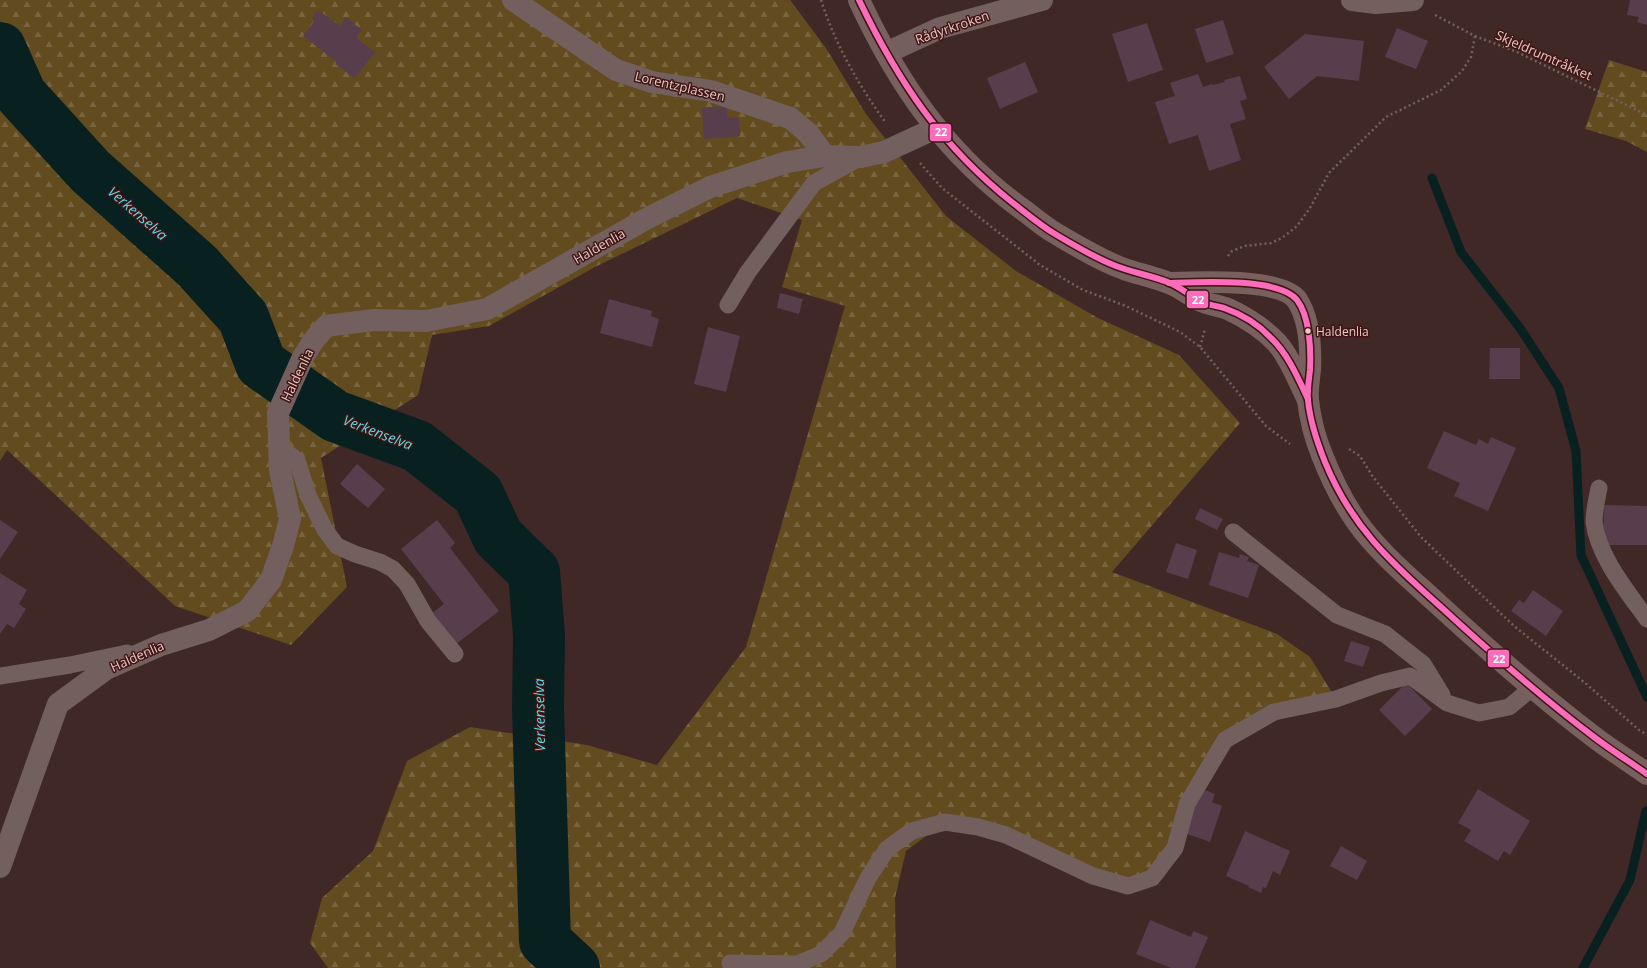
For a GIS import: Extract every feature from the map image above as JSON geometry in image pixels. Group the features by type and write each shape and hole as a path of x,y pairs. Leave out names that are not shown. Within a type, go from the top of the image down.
{"main road":[{"path":"859,0 872,28 899,78 936,128 965,162 1002,195 1053,232 1095,256 1124,269 1169,283 1202,302 1227,309 1247,320 1277,343 1308,399 1319,448 1331,478 1356,521 1374,544 1497,658 1532,688 1595,738 1647,774"},
{"path":"1169,283 1208,281 1267,285 1289,293 1297,300 1306,319 1310,360 1308,399"}],"street":[{"name":"Lorentzplassen","path":"513,0 616,70 652,82 710,92 790,118 808,133 825,156"},
{"name":"Rådyrkroken","path":"886,53 940,28 1042,0"},
{"path":"1352,0 1376,3 1413,0"},
{"name":"Haldenlia","path":"0,867 58,704 106,669 161,645 209,630 247,611 271,580 284,546 290,519 280,470 278,413 303,357 314,340 326,326 374,320 426,321 487,309 646,220 710,187 787,162 825,156 861,157 884,152 936,128"}],"lane":[{"path":"728,306 748,272 814,183 861,157"},
{"path":"280,448 297,460 308,495 324,530 337,546 355,554 380,562 393,569 407,584 428,621 455,654"},
{"path":"1599,488 1594,520 1597,539 1613,569 1647,619"},
{"path":"1232,532 1337,615 1385,634 1422,664 1447,703"},
{"path":"0,676 70,665 161,645"},
{"path":"730,963 797,964 821,954 842,933 868,878 887,849 912,831 945,822 978,827 1006,836 1093,876 1128,886 1152,878 1175,848 1187,804 1225,740 1274,712 1336,699 1381,683 1410,676 1447,703 1479,713 1509,707 1532,688"}],"path":[{"name":"Skjeldrumtråkket","path":"1413,0 1444,21 1474,36 1517,52 1647,115"},
{"path":"1226,258 1232,252 1245,246 1271,243 1282,238 1297,226 1310,208 1328,173 1386,117 1441,90 1462,71 1471,57 1474,36"},
{"path":"1200,347 1205,326"},
{"path":"1347,447 1360,456 1373,477 1421,537 1514,626 1584,682 1639,730 1647,734"}],"green space":[{"path":"0,0 790,0 826,48 866,114 946,216 1016,271 1098,318 1179,355 1240,423 1112,572 1277,634 1310,657 1336,699 1274,712 1225,740 1175,848 1128,886 1006,835 945,822 906,851 895,898 896,968 328,968 310,943 322,898 373,851 407,761 470,727 587,745 657,765 746,647 845,306 782,287 802,220 737,198 595,267 489,326 432,335 418,395 321,458 347,587 291,645 175,606 7,450 0,461"},
{"path":"1609,60 1647,72 1647,152 1626,141 1585,129"}],"building":[{"path":"1630,0 1647,0 1647,25 1637,22 1639,17 1627,15"},
{"path":"317,11 320,13 321,12 340,26 346,17 362,30 356,38 375,52 355,78 335,64 337,62 303,36 315,20 312,18"},
{"path":"1223,20 1234,54 1206,63 1195,29"},
{"path":"1147,23 1163,70 1128,82 1112,34"},
{"path":"1397,28 1428,41 1416,69 1385,57"},
{"path":"1305,34 1364,41 1359,81 1317,76 1289,99 1264,67"},
{"path":"1025,62 1038,92 1000,109 987,78"},
{"path":"1198,74 1203,87 1225,82 1224,80 1240,76 1247,99 1240,101 1246,119 1230,124 1241,160 1209,171 1198,135 1169,144 1155,102 1175,96 1170,83"},
{"path":"727,106 727,118 739,117 740,136 704,139 702,108"},
{"path":"780,293 803,299 799,314 777,308"},
{"path":"609,299 652,311 651,316 659,319 652,347 600,333"},
{"path":"708,327 740,336 726,392 694,384"},
{"path":"1490,348 1520,348 1520,379 1489,379"},
{"path":"1444,431 1476,445 1479,439 1488,444 1491,437 1516,448 1488,511 1454,496 1460,483 1427,468"},
{"path":"357,464 385,489 368,508 340,484"},
{"path":"1604,505 1647,506 1647,545 1603,545"},
{"path":"1200,508 1223,519 1217,530 1195,519"},
{"path":"0,520 18,532 0,559"},
{"path":"437,520 455,543 450,548 499,611 451,648 427,617 444,604 401,549"},
{"path":"1176,543 1197,550 1188,579 1166,572"},
{"path":"1219,552 1239,558 1240,554 1249,557 1247,561 1259,565 1248,598 1209,585"},
{"path":"0,573 27,590 19,604 26,609 14,628 7,624 0,634"},
{"path":"1533,590 1563,611 1546,636 1511,611 1519,600 1524,603"},
{"path":"1351,641 1370,647 1363,667 1344,661"},
{"path":"1406,683 1432,709 1405,736 1379,710"},
{"path":"1202,789 1215,794 1212,802 1222,806 1210,842 1184,833"},
{"path":"1478,789 1530,821 1510,855 1504,851 1498,861 1464,841 1471,830 1458,823"},
{"path":"1245,831 1290,851 1280,875 1273,871 1266,888 1263,887 1261,893 1226,876"},
{"path":"1341,846 1367,861 1357,880 1330,866"},
{"path":"1150,920 1191,937 1193,931 1208,937 1195,968 1171,968 1136,954"}],"waterway":[{"name":"Verkenselva","path":"0,48 21,95 90,171 197,266 243,317 261,364 335,416 417,446 478,494 498,537 534,572 539,636 538,708 545,941 574,968"},
{"path":"1432,178 1461,252 1520,328 1559,388 1576,451 1581,555 1647,697"},
{"path":"1583,968 1630,880 1646,811"}],"transit line":[{"name":"22","path":"859,0 889,58 906,85 943,135 964,159 987,181 1044,227 1085,252 1116,266 1170,283 1202,302 1230,310 1255,324 1283,351 1308,399"},
{"name":"22","path":"1169,283 1237,282 1256,284 1287,293 1297,300 1305,315 1309,334 1310,370 1308,396 1310,416 1314,432 1325,462 1337,487 1364,529 1379,548 1414,583 1504,664 1607,747 1647,774"}],"place":[{"name":"Haldenlia","path":"1308,331"}]}
